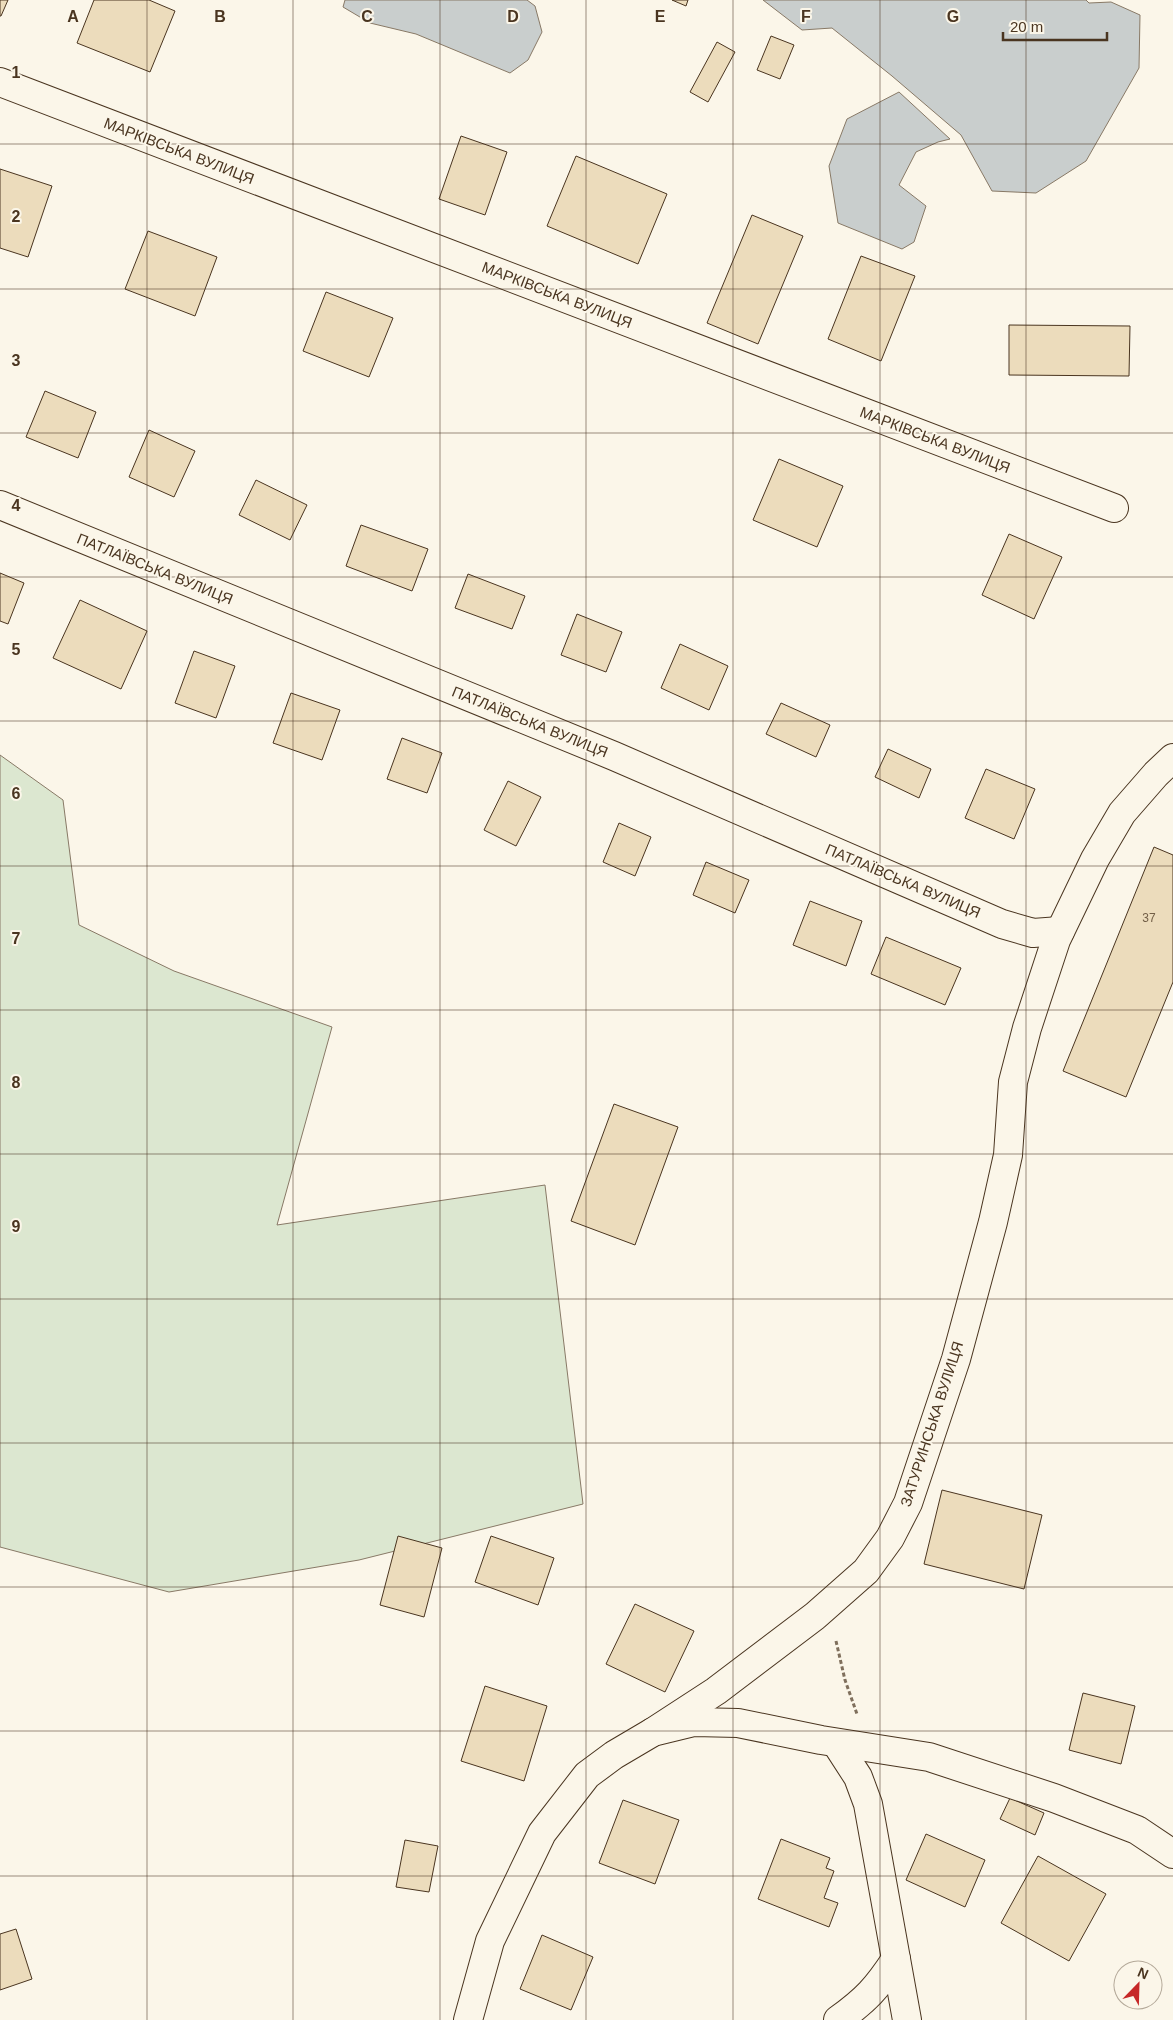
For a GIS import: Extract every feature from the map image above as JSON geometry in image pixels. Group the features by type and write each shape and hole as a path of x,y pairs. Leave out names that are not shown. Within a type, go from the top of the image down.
{"street":[{"name":"МАРКІВСЬКА ВУЛИЦЯ","path":"0,82 1114,508"},
{"name":"ПАТЛАЇВСЬКА ВУЛИЦЯ","path":"0,505 614,756 1002,924 1033,934 1060,931"},
{"path":"1060,931 1095,859 1122,813 1156,774 1173,758"},
{"name":"ЗАТУРИНСЬКА ВУЛИЦЯ","path":"468,2020 490,1941 542,1833 587,1775 614,1755 716,1691 815,1616 866,1571 890,1538 908,1503 956,1359 993,1222 1008,1155 1014,1082 1027,1028 1060,931"},
{"name":"ЗАТУРИНСЬКА ВУЛИЦЯ","path":"653,1732 694,1722 738,1723 836,1743 929,1757 1054,1798 1136,1830 1173,1854"},
{"path":"836,1743 858,1777 868,1804 907,2020"},
{"path":"838,2020 861,2004 877,1986 896,1959"}],"path":[{"path":"836,1633 836,1642 845,1680 858,1718"}],"green space":[{"path":"0,755 63,800 79,925 174,971 332,1027 277,1225 545,1185 583,1504 359,1560 169,1592 0,1547"}],"shaded area":[{"path":"345,0 527,0 535,6 542,32 528,60 510,73 416,34 370,23 343,7"},
{"path":"763,0 1086,0 1089,3 1111,2 1140,15 1139,68 1086,161 1036,193 992,191 961,135 892,76 832,28 802,30"},
{"path":"899,92 950,139 916,152 899,185 926,206 914,242 902,249 838,223 829,166 847,119"}],"building":[{"path":"0,0 8,0 1,16 0,16"},
{"path":"94,0 149,0 175,11 150,72 77,43"},
{"path":"672,0 688,0 686,6"},
{"path":"771,36 794,45 780,79 757,70"},
{"path":"717,42 735,52 708,102 690,92"},
{"path":"461,136 507,152 485,215 439,199"},
{"path":"576,156 667,194 638,264 547,226"},
{"path":"0,169 52,186 28,257 0,248"},
{"path":"752,215 803,236 758,344 707,323"},
{"path":"148,231 217,257 195,316 125,289"},
{"path":"861,256 915,276 881,361 828,339"},
{"path":"326,292 393,318 369,377 303,351"},
{"path":"1009,325 1130,326 1129,376 1009,375"},
{"path":"45,391 96,412 78,458 26,437"},
{"path":"149,430 195,451 174,497 129,477"},
{"path":"779,459 843,486 817,547 753,520"},
{"path":"256,480 307,505 290,540 239,515"},
{"path":"361,525 428,549 412,591 346,566"},
{"path":"1009,534 1062,557 1034,619 982,595"},
{"path":"0,573 24,583 8,624 0,621"},
{"path":"468,574 525,596 512,629 455,608"},
{"path":"80,600 147,631 121,689 53,658"},
{"path":"577,614 622,632 606,672 561,655"},
{"path":"680,644 728,666 709,710 661,688"},
{"path":"194,651 235,666 216,718 175,703"},
{"path":"291,693 340,710 322,760 273,743"},
{"path":"781,703 830,725 816,757 766,734"},
{"path":"402,738 442,753 427,793 387,779"},
{"path":"888,749 931,769 919,798 875,777"},
{"path":"986,769 1035,789 1014,839 965,818"},
{"path":"508,781 541,797 516,846 484,830"},
{"path":"619,823 651,837 635,876 603,862"},
{"path":"1154,847 1173,855 1173,982 1126,1097 1063,1071"},
{"path":"706,862 749,880 735,913 693,895"},
{"path":"810,901 862,921 846,966 793,945"},
{"path":"886,937 961,968 945,1005 871,974"},
{"path":"614,1104 678,1127 635,1245 571,1221"},
{"path":"942,1490 1042,1515 1024,1589 924,1564"},
{"path":"398,1536 442,1548 424,1617 380,1605"},
{"path":"491,1536 554,1558 538,1605 475,1582"},
{"path":"635,1604 694,1631 665,1692 606,1664"},
{"path":"485,1686 547,1706 524,1781 461,1761"},
{"path":"1083,1693 1135,1706 1121,1764 1069,1750"},
{"path":"1010,1798 1044,1813 1035,1835 1000,1819"},
{"path":"623,1800 679,1820 655,1884 599,1863"},
{"path":"926,1834 985,1860 965,1907 906,1880"},
{"path":"781,1839 830,1858 826,1868 834,1871 824,1898 838,1903 829,1927 758,1899"},
{"path":"405,1840 438,1846 429,1892 396,1887"},
{"path":"1038,1856 1106,1894 1069,1961 1001,1923"},
{"path":"16,1929 32,1979 0,1990 0,1934"},
{"path":"542,1935 593,1957 571,2010 520,1989"}]}
